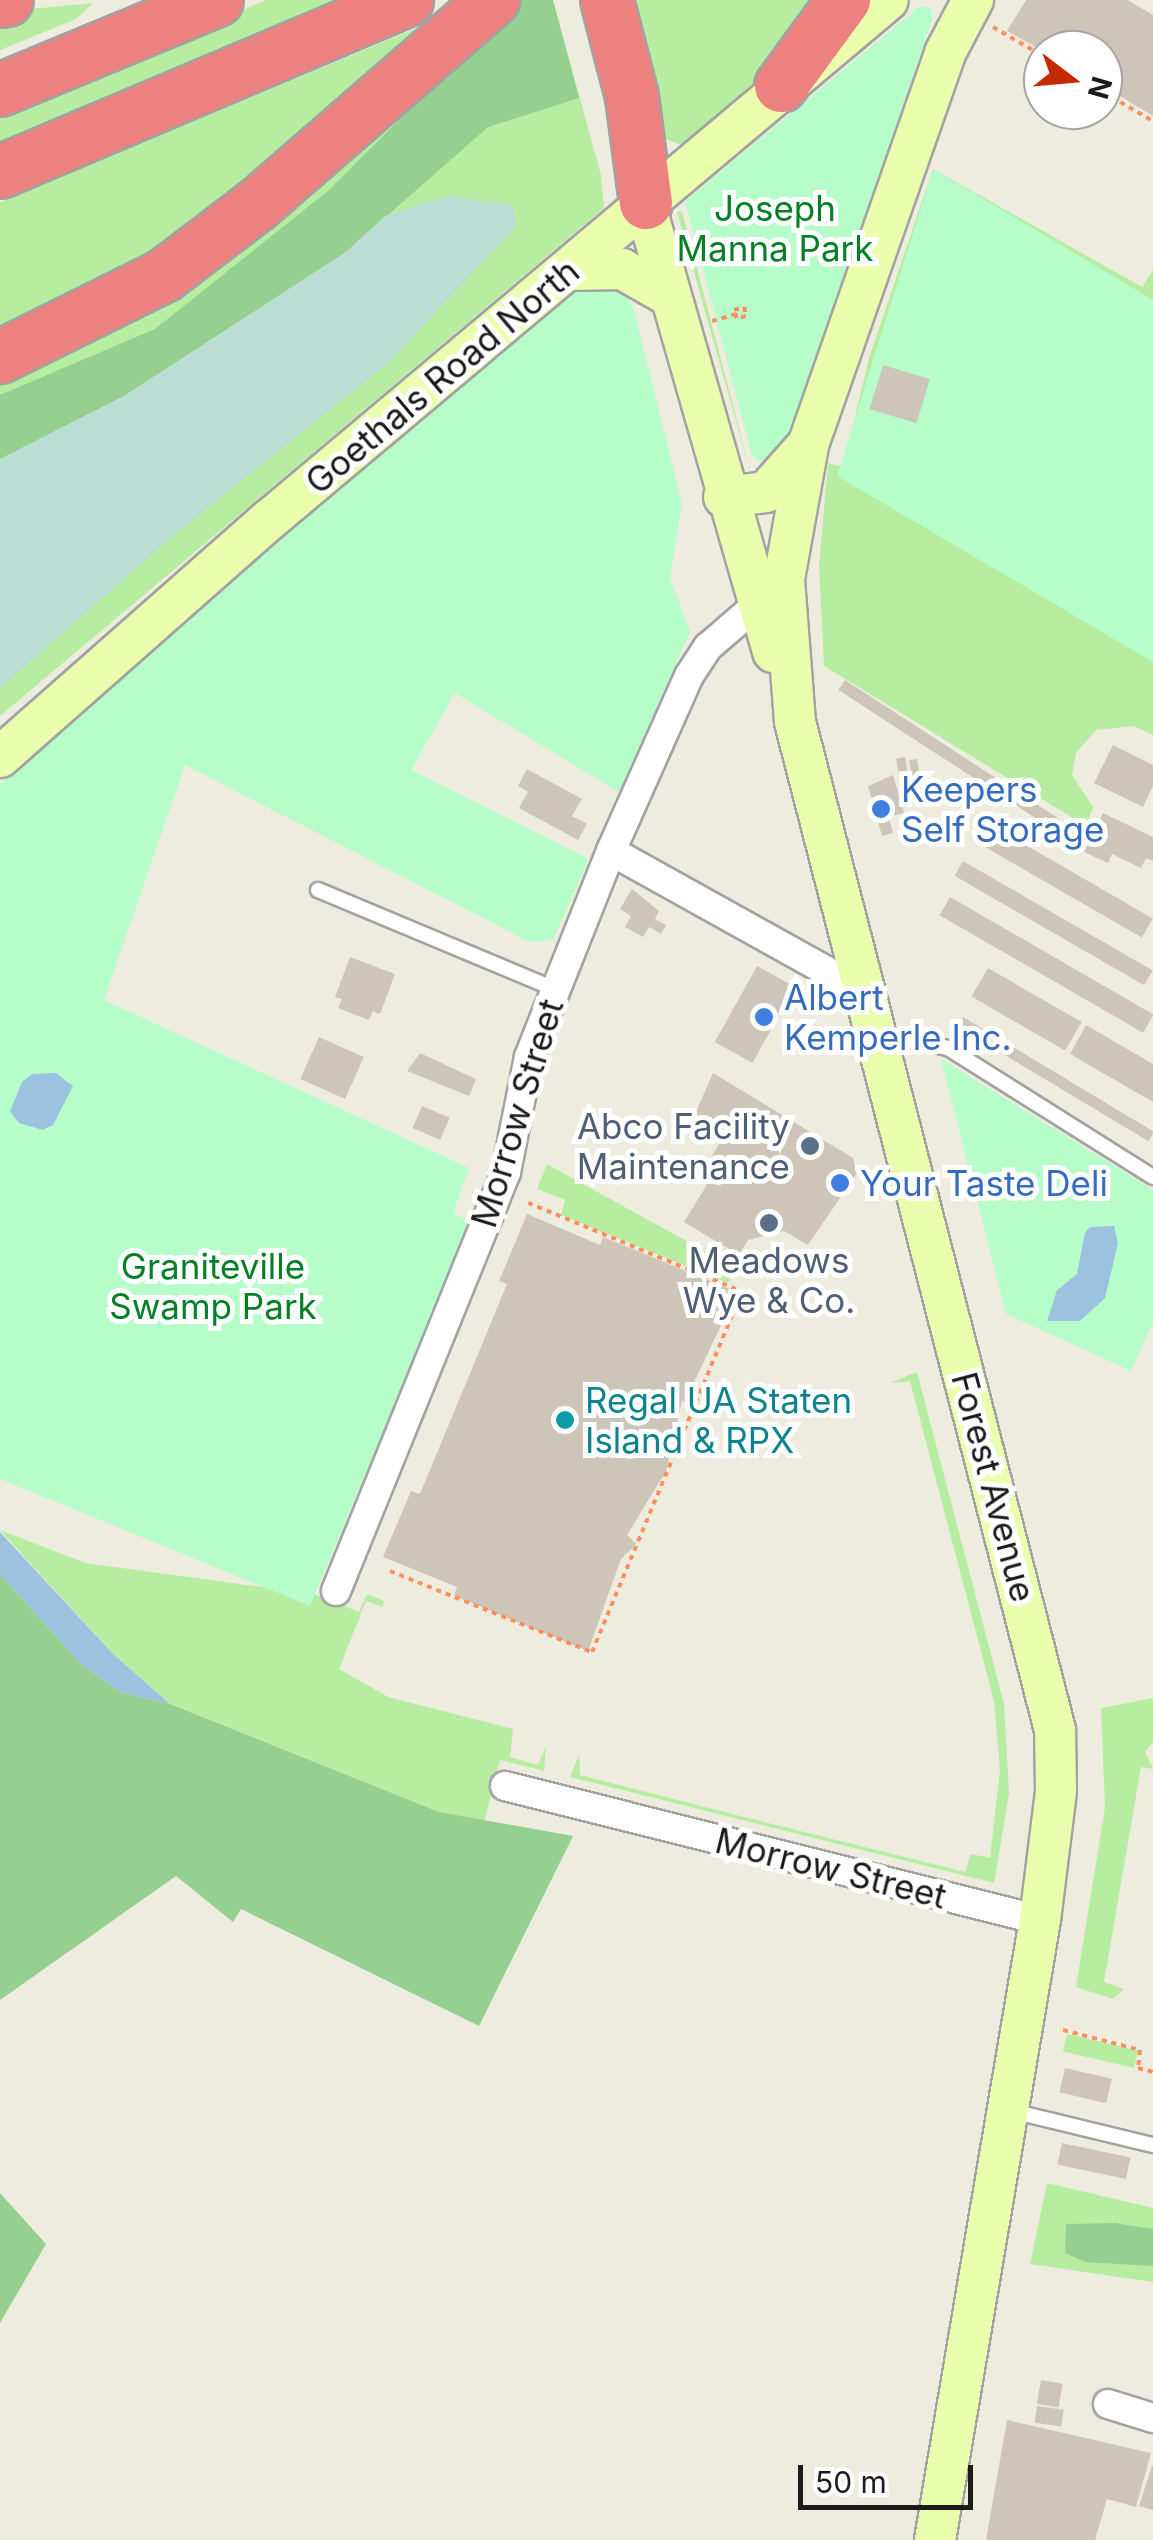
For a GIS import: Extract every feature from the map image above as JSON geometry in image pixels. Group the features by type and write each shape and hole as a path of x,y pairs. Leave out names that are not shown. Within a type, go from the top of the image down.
{"highway":[{"path":"0,90 217,0"},
{"path":"0,172 407,0"},
{"path":"0,357 104,310 181,264 493,0"},
{"path":"607,0 632,97 646,203"},
{"path":"781,86 844,0"}],"main road":[{"path":"580,0 607,104 646,203 724,496 795,722"},
{"name":"Goethals Road North","path":"0,757 781,86 888,0"},
{"name":"Forest Avenue","path":"935,2540 1040,1920 1056,1791 1052,1714 795,722 784,579 808,445 945,53 979,11"},
{"path":"568,270 622,269 671,296"},
{"name":"Forest Avenue","path":"724,496 766,492 808,445"}],"street":[{"name":"Morrow Street","path":"336,1591 506,1172 528,1057 611,850 689,676 708,648 758,604"},
{"path":"611,850 868,994"},
{"name":"Morrow Street","path":"506,1786 1040,1920"},
{"path":"1108,2404 1153,2418"}],"lane":[{"path":"318,890 555,989"},
{"path":"877,1034 948,1048 1153,1176"},
{"path":"1007,2110 1153,2145"}],"path":[{"path":"979,11 1023,42"},
{"path":"1123,104 1153,121"},
{"path":"712,321 736,314"},
{"path":"390,1571 592,1652 740,1297 736,1288 528,1203"},
{"path":"1063,2030 1140,2050 1138,2068 1153,2072"}],"green space":[{"path":"266,0 360,0 0,152 0,115"},
{"path":"519,0 553,0 601,175 604,208 0,716 0,373"},
{"path":"519,0 553,0 579,98 488,127 346,252 124,396 0,459 0,395 155,329 328,191"},
{"path":"630,0 830,0 749,88 681,145 666,139"},
{"path":"93,3 76,19 0,50 0,12"},
{"name":"Joseph Manna Park","path":"919,7 930,7 933,17 783,455 760,461 752,456 685,201"},
{"path":"429,23 253,196 0,343 0,202"},
{"path":"933,169 1142,287 1153,270 1153,735 1134,726 1096,730 1076,753 1072,775 1093,807 1086,826 824,666 819,566 828,463 843,467 869,358"},
{"path":"933,169 1153,300 1153,662 837,476"},
{"path":"682,211 746,455 748,464 677,212"},
{"name":"Graniteville Swamp Park","path":"594,276 619,280 634,310 682,504 670,578 690,632 619,792 455,693 411,770 589,859 553,940 530,942 185,765 104,1000 469,1168 453,1213 471,1222 310,1606 0,1479 0,784 356,472"},
{"path":"941,1059 1153,1190 1153,1322 1131,1371 1006,1314"},
{"path":"547,1164 735,1268 728,1283 561,1215 565,1200 537,1189"},
{"path":"917,1372 1004,1704 1009,1793 994,1883 570,1777 579,1755 580,1775 740,1816 965,1872 971,1854 990,1858 1000,1770 994,1701 910,1381 890,1383"},
{"path":"0,1530 85,1563 314,1594 359,1612 367,1594 384,1601 383,1607 366,1601 339,1669 388,1697 513,1729 510,1757 538,1765 546,1747 544,1771 500,1760 484,1822 439,1812 170,1704 113,1654"},
{"path":"0,1574 80,1663 120,1692 170,1704 439,1812 573,1836 479,2026 241,1909 233,1922 176,1876 0,2000"},
{"path":"1153,1698 1153,1742 1145,1752 1153,1769 1141,1767 1104,1982 1124,1989 1113,1999 1076,1987 1105,1807 1101,1708"},
{"path":"1067,2034 1138,2050 1134,2068 1063,2052"},
{"path":"1047,2183 1153,2208 1153,2282 1030,2264"},
{"path":"0,2193 46,2244 0,2323"},
{"path":"1115,2223 1153,2229 1153,2266 1085,2262 1065,2253 1066,2224"}],"shaded area":[{"path":"448,196 512,205 517,225 388,363 173,536 0,688 0,459 124,396 346,252 385,216"},
{"path":"56,1073 73,1086 53,1125 43,1130 19,1123 10,1111 22,1082 32,1074"},
{"path":"1114,1226 1118,1243 1105,1298 1080,1321 1047,1321 1057,1290 1077,1274 1085,1233 1090,1227"},
{"path":"0,1532 113,1654 170,1704 120,1692 80,1663 0,1574"}],"building":[{"path":"1026,0 1128,0 1153,15 1153,116 1123,98 1123,30 1023,30 1023,40 1007,31"},
{"path":"883,365 930,379 916,423 870,409"},
{"path":"845,680 1087,837 1080,847 838,690"},
{"path":"1113,745 1153,765 1153,786 1143,807 1094,783"},
{"path":"905,757 912,800 903,802 896,758"},
{"path":"917,759 924,801 916,803 909,760"},
{"path":"527,769 582,799 572,816 587,824 578,840 519,808 528,792 518,786"},
{"path":"893,775 904,813 890,816 881,787 893,833 882,836 868,786"},
{"path":"1103,813 1153,837 1153,861 1146,858 1141,868 1112,854 1108,863 1084,852"},
{"path":"984,821 1153,918 1142,938 973,840"},
{"path":"963,861 1153,970 1144,985 954,876"},
{"path":"632,889 659,911 655,919 666,925 661,934 649,927 643,937 625,927 631,916 620,909"},
{"path":"950,897 1153,1014 1143,1033 940,915"},
{"path":"350,957 395,974 380,1014 373,1011 369,1020 338,1008 342,999 335,997"},
{"path":"757,966 795,987 752,1063 715,1042"},
{"path":"988,968 1082,1022 1065,1051 972,997"},
{"path":"963,1017 1153,1131 1148,1141 957,1026"},
{"path":"1086,1025 1153,1064 1153,1102 1070,1054"},
{"path":"319,1037 364,1057 345,1099 300,1079"},
{"path":"420,1053 476,1079 469,1096 407,1071"},
{"path":"713,1073 853,1158 857,1173 808,1245 784,1231 748,1240 739,1255 684,1222 708,1183 699,1178 726,1132 695,1114"},
{"path":"422,1106 450,1118 440,1140 413,1128"},
{"name":"Regal UA Staten Island & RPX","path":"527,1214 600,1245 603,1237 737,1292 695,1380 695,1403 682,1401 666,1471 627,1535 636,1544 621,1559 588,1651 454,1596 457,1587 383,1557 411,1491 420,1494 507,1284 499,1281"},
{"path":"1065,2068 1112,2079 1106,2103 1059,2092"},
{"path":"1062,2143 1130,2158 1126,2179 1057,2165"},
{"path":"1041,2380 1063,2384 1058,2407 1037,2404"},
{"path":"1037,2406 1064,2410 1061,2427 1035,2423"},
{"path":"1007,2420 1151,2453 1136,2507 1107,2499 1095,2540 986,2540"},
{"path":"1153,2466 1153,2510 1139,2506"}],"place":[{"name":"Keepers Self Storage","path":"881,809"},
{"name":"Albert Kemperle Inc.","path":"764,1017"},
{"name":"Abco Facility Maintenance","path":"810,1146"},
{"name":"Your Taste Deli","path":"840,1183"},
{"name":"Meadows Wye & Co.","path":"769,1223"},
{"name":"Regal UA Staten Island & RPX","path":"565,1420"}]}
